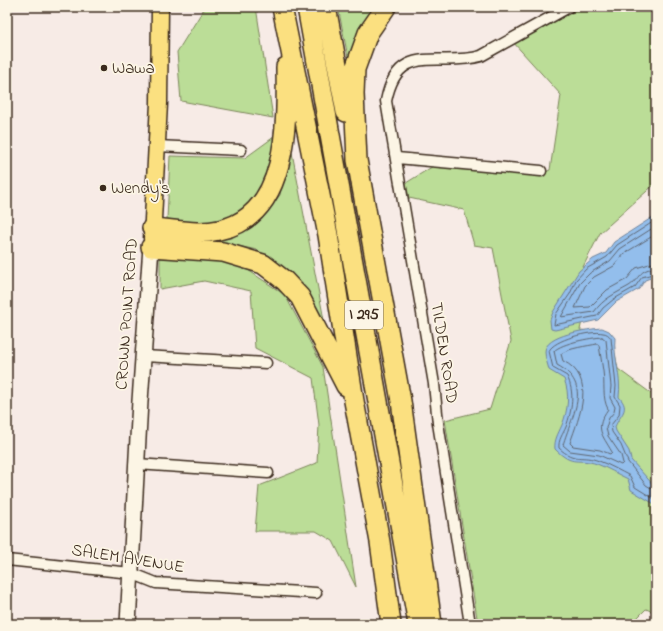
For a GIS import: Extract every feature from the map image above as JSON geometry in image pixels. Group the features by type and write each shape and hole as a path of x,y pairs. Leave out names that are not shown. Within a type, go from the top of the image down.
{"highway":[{"name":"I 295","path":"307,7 418,624"},
{"path":"326,7 349,128 357,160 401,401 432,624"},
{"path":"357,160 354,94 355,69 368,33 386,7"},
{"name":"I 295","path":"283,12 328,235 354,401 380,542 391,624"},
{"path":"152,228 203,232 219,230 237,225 251,215 262,203 272,188 279,167 284,134 286,105 283,12"},
{"path":"151,247 223,252 263,264 285,281 300,297 354,401"}],"main road":[{"name":"CROWN POINT ROAD","path":"128,624 140,401 152,228 160,7"}],"street":[{"name":"TILDEN ROAD","path":"470,624 438,423 434,384 386,101 390,88 398,73 411,61 422,59 469,59 481,56 568,7"},
{"path":"156,146 241,150"},
{"path":"396,158 541,171"},
{"path":"144,356 266,363"},
{"path":"137,464 268,473"},
{"name":"SALEM AVENUE","path":"7,560 131,573 156,583 316,593"}],"green space":[{"path":"205,7 256,7 273,118 181,101 177,52"},
{"path":"338,7 379,7 348,57"},
{"path":"573,7 656,7 656,183 600,233 552,329 583,316 580,330 611,333 618,369 656,397 656,613 646,609 631,624 478,624 445,420 490,409 511,341 493,248 474,245 464,210 409,198 406,183 435,165 536,176 550,170 561,95 512,41"},
{"path":"278,134 270,174 253,202 232,218 204,224 167,219 170,156 245,158"},
{"path":"290,142 324,320 291,279 257,250 211,240 233,237 262,216 280,195"},
{"path":"177,257 239,264 285,295 323,367 356,587 333,541 316,531 255,531 259,486 317,463 319,425 313,378 255,348 251,291 204,281 160,289 160,258"}],"water":[{"path":"656,215 656,276 645,280 639,289 616,302 598,320 555,330 551,329 550,320 553,312 579,271 593,259 606,253 614,242"},
{"path":"602,328 609,331 615,338 615,352 620,390 619,397 624,405 623,412 615,427 616,431 629,451 631,460 656,488 656,505 631,490 628,479 597,464 571,460 561,455 555,449 556,440 566,414 568,396 564,379 549,370 545,354 547,346 559,337 568,334"}],"place":[{"name":"Wawa","path":"104,68"},
{"name":"Wendy's","path":"103,188"}]}
